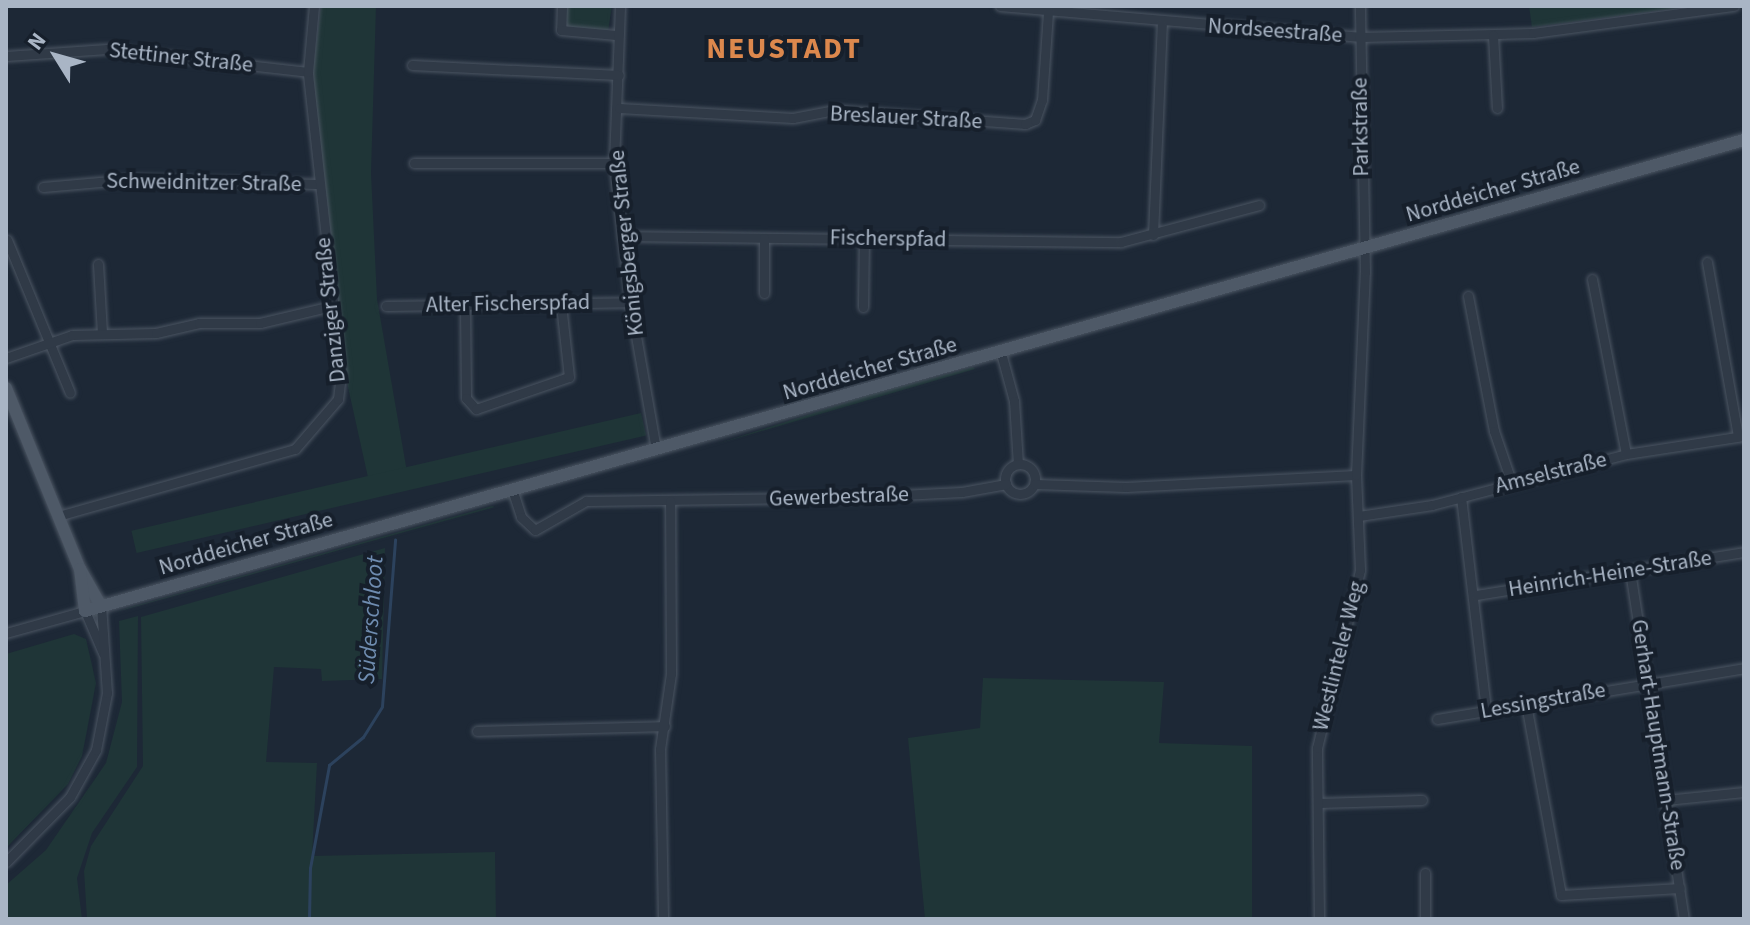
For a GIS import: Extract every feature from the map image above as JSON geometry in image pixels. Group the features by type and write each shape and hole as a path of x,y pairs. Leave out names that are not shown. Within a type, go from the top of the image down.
{"main road":[{"name":"Norddeicher Straße","path":"85,611 513,492 1744,140"},
{"path":"6,388 80,569 101,606"},
{"path":"80,569 85,611"}],"street":[{"name":"Danziger Straße","path":"58,516 286,451 306,441 338,399 341,373 317,184 308,72 314,6"},
{"path":"562,6 561,30 616,35"},
{"name":"Königsberger Straße","path":"620,6 616,35 619,108 614,163 630,302 656,450"},
{"name":"Nordseestraße","path":"1000,6 1162,24 1359,37 1493,35 1734,6"},
{"name":"Parkstraße","path":"1360,6 1364,249"},
{"name":"Breslauer Straße","path":"619,108 793,118 835,110 1025,124 1035,120 1042,100 1048,11"},
{"path":"1153,235 1162,24"},
{"path":"1493,35 1497,108"},
{"name":"Stettiner Straße","path":"6,56 107,49 308,72"},
{"path":"412,65 619,75"},
{"path":"414,163 614,163"},
{"name":"Schweidnitzer Straße","path":"43,187 134,179 317,184"},
{"name":"Fischerspfad","path":"622,236 1121,242 1259,205"},
{"path":"764,238 764,293"},
{"path":"863,307 864,239"},
{"path":"7,240 70,393"},
{"name":"Westlinteler Weg","path":"1319,919 1320,726 1360,570 1356,475 1364,249"},
{"path":"1707,262 1741,436"},
{"path":"98,264 102,333"},
{"path":"1592,279 1626,454"},
{"path":"1468,296 1494,431 1511,481"},
{"name":"Alter Fischerspfad","path":"386,306 630,302"},
{"path":"465,304 466,398 476,409 569,377 561,304"},
{"path":"6,358 50,342 102,333 156,333 199,323 260,323 332,306"},
{"path":"1001,353 1014,401 1018,464"},
{"name":"Amselstraße","path":"1359,516 1461,497 1511,481 1626,454 1741,436"},
{"path":"1006,484 1008,470 1018,464 1033,469 1035,484"},
{"name":"Gewerbestraße","path":"513,492 521,517 535,530 586,501 944,493 1006,484 1021,494 1035,484 1126,487 1356,475"},
{"path":"1461,497 1476,595 1486,711"},
{"path":"663,919 660,749 671,674 670,501"},
{"name":"Heinrich-Heine-Straße","path":"1476,595 1744,552"},
{"name":"Gerhart-Hauptmann-Straße","path":"1630,571 1684,919"},
{"path":"6,862 52,819 84,775 105,713 106,658 101,606"},
{"path":"85,611 106,658"},
{"name":"Norddeicher Straße","path":"6,633 85,611"},
{"name":"Lessingstraße","path":"1437,719 1744,668"},
{"path":"1526,704 1561,895 1680,888"},
{"path":"477,731 665,726"},
{"path":"1666,800 1744,792"},
{"path":"1318,803 1422,800"},
{"path":"1425,873 1425,919"}],"green space":[{"path":"321,6 376,6 371,173 377,299 407,472 369,482 348,387 322,184 313,71"},
{"path":"565,6 612,6 608,31 563,27"},
{"path":"1529,6 1694,6 1532,27"},
{"path":"973,367 975,369 717,444 869,395"},
{"path":"641,413 646,435 137,553 131,531"},
{"path":"495,507 116,612 131,607"},
{"path":"385,548 382,679 322,681 321,669 274,667 266,762 317,763 312,856 495,852 496,919 87,919 84,871 91,846 143,766 141,617"},
{"path":"138,616 137,767 92,833 77,878 82,919 6,919 6,885 46,850 106,763 122,702 119,621"},
{"path":"74,634 86,639 96,683 82,756 68,784 6,848 6,654"},
{"path":"983,678 1164,682 1159,743 1252,746 1252,919 925,919 908,738 980,728"}],"waterway":[{"name":"Süderschloot","path":"309,919 310,868 329,765 363,737 382,706 395,540"}],"district":[{"name":"NEUSTADT","path":"784,49"}]}
